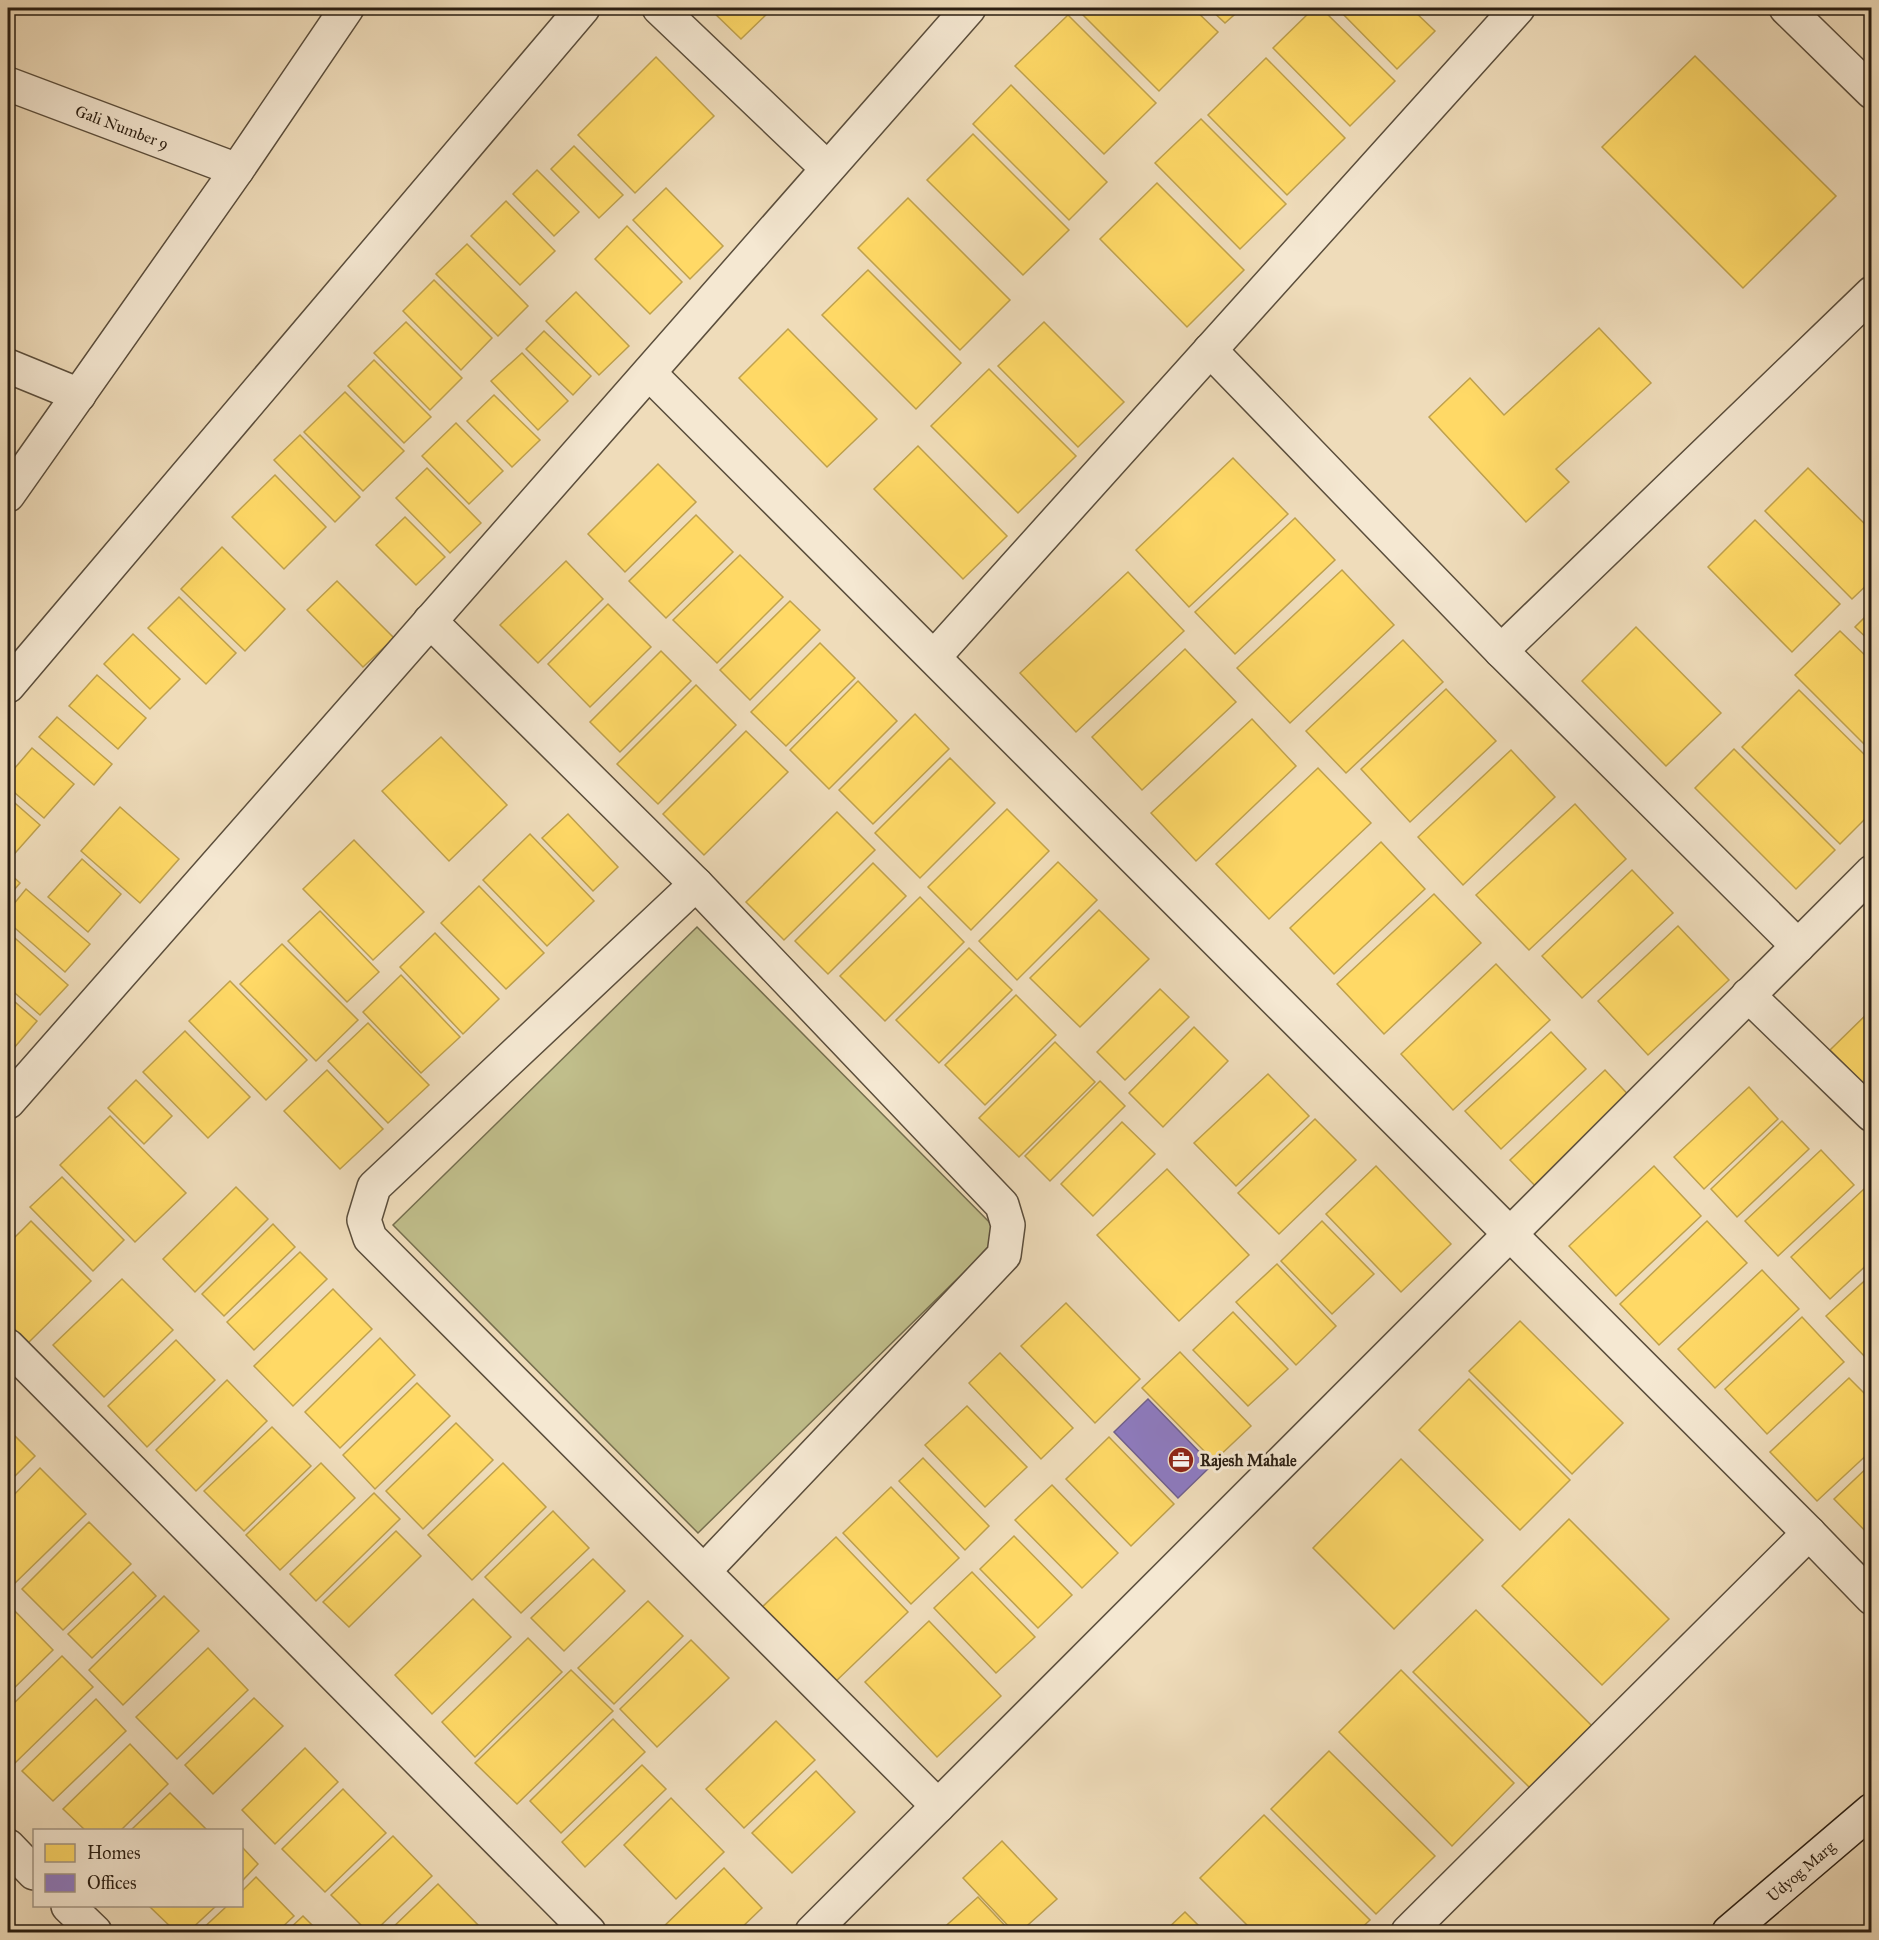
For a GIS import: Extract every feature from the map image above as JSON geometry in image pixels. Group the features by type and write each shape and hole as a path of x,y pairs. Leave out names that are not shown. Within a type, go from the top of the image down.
{"street":[{"path":"8,495 237,170 347,8"},
{"path":"8,686 582,8"},
{"path":"659,8 827,168"},
{"path":"8,1102 969,8"},
{"path":"934,657 1518,8"},
{"path":"1786,8 1872,92"},
{"name":"Gali Number 9","path":"8,84 237,170"},
{"path":"1502,651 1872,292"},
{"path":"1210,350 1502,651 1798,946"},
{"path":"8,366 78,395"},
{"path":"649,373 1872,1598"},
{"path":"430,621 696,884 1002,1205 1008,1225 1004,1255 704,1571"},
{"path":"812,1932 1872,872"},
{"path":"696,884 374,1187 364,1220 370,1238 938,1806"},
{"path":"1748,994 1872,1115"},
{"path":"8,1346 589,1932"},
{"path":"1408,1932 1809,1533"},
{"name":"Udyog Marg","path":"1729,1932 1872,1810"},
{"path":"8,1846 33,1872"},
{"path":"1761,1932 1774,1893"},
{"path":"70,1907 95,1932"}],"shaded area":[{"path":"697,927 1002,1235 698,1533 393,1225"}],"building: Homes":[{"path":"709,8 773,8 741,39"},
{"path":"1076,8 1193,8 1218,32 1159,91"},
{"path":"1209,8 1242,8 1225,23"},
{"path":"1314,8 1321,8 1395,81 1350,126 1273,48"},
{"path":"1337,8 1411,8 1435,31 1397,69"},
{"path":"1068,15 1156,103 1104,154 1015,66"},
{"path":"1695,56 1836,196 1743,288 1602,147"},
{"path":"656,57 714,116 635,193 578,135"},
{"path":"1266,58 1345,138 1287,195 1208,115"},
{"path":"1011,85 1107,182 1069,220 973,124"},
{"path":"1201,119 1286,204 1240,249 1155,163"},
{"path":"973,134 1069,230 1023,275 927,180"},
{"path":"574,146 623,195 599,218 551,169"},
{"path":"537,170 579,212 554,236 513,194"},
{"path":"1157,183 1244,270 1187,327 1100,239"},
{"path":"666,188 723,246 690,279 633,220"},
{"path":"908,198 1010,300 960,350 858,248"},
{"path":"506,201 555,251 520,285 471,236"},
{"path":"627,226 682,282 650,314 595,259"},
{"path":"467,244 528,306 498,336 436,274"},
{"path":"868,270 961,363 916,409 822,315"},
{"path":"434,280 492,338 461,370 403,311"},
{"path":"576,292 629,346 599,375 546,321"},
{"path":"406,322 462,378 430,410 374,353"},
{"path":"1044,322 1124,402 1078,447 998,366"},
{"path":"1599,328 1651,383 1556,469 1569,482 1526,522 1429,417 1470,378 1504,415"},
{"path":"788,329 877,419 827,467 739,378"},
{"path":"544,331 591,376 573,395 526,349"},
{"path":"522,353 568,401 538,430 491,381"},
{"path":"374,360 431,417 404,443 348,386"},
{"path":"989,369 1076,456 1018,513 931,426"},
{"path":"345,392 404,451 363,491 304,432"},
{"path":"494,395 540,440 512,467 467,421"},
{"path":"456,423 503,471 469,504 422,456"},
{"path":"300,435 360,497 335,522 274,460"},
{"path":"918,446 1007,536 963,579 874,489"},
{"path":"1233,458 1288,514 1189,607 1136,550"},
{"path":"658,464 696,502 625,572 588,534"},
{"path":"427,468 481,523 450,553 396,498"},
{"path":"1808,468 1872,531 1872,580 1852,599 1765,511"},
{"path":"275,475 326,527 284,569 232,517"},
{"path":"696,515 733,552 666,618 629,581"},
{"path":"405,517 445,557 416,585 376,545"},
{"path":"1295,518 1335,560 1235,654 1195,612"},
{"path":"1755,520 1840,604 1792,652 1708,567"},
{"path":"222,547 285,609 245,651 181,589"},
{"path":"740,555 783,597 717,663 673,620"},
{"path":"566,561 603,599 538,663 500,625"},
{"path":"1342,570 1394,625 1290,723 1237,668"},
{"path":"1128,572 1184,631 1076,732 1020,673"},
{"path":"337,581 394,638 363,667 307,610"},
{"path":"179,597 236,653 206,684 148,628"},
{"path":"790,601 820,630 750,700 720,670"},
{"path":"608,604 651,647 590,707 548,664"},
{"path":"1872,610 1872,643 1855,627"},
{"path":"1636,627 1721,713 1666,766 1582,681"},
{"path":"1840,631 1872,662 1872,752 1795,675"},
{"path":"133,634 180,679 150,709 104,664"},
{"path":"1403,640 1443,682 1346,773 1306,731"},
{"path":"820,643 855,678 786,746 751,712"},
{"path":"1185,649 1236,702 1142,790 1092,737"},
{"path":"661,651 691,681 620,752 590,722"},
{"path":"97,675 146,718 118,749 69,706"},
{"path":"858,681 897,721 829,789 790,750"},
{"path":"696,685 736,725 658,804 617,764"},
{"path":"1446,689 1496,741 1410,822 1361,769"},
{"path":"1799,690 1872,762 1872,812 1840,844 1742,747"},
{"path":"915,714 949,749 873,824 839,790"},
{"path":"57,717 112,764 94,785 39,737"},
{"path":"1252,719 1296,766 1196,861 1151,813"},
{"path":"746,731 788,772 704,855 663,814"},
{"path":"441,737 507,805 449,861 382,791"},
{"path":"32,748 74,784 44,818 8,787 8,776"},
{"path":"1734,749 1835,850 1796,889 1695,788"},
{"path":"1511,750 1555,797 1463,885 1418,837"},
{"path":"950,758 995,803 920,878 875,833"},
{"path":"1318,768 1371,823 1269,919 1216,864"},
{"path":"8,797 40,825 9,860 8,859"},
{"path":"1575,804 1626,859 1529,950 1476,895"},
{"path":"120,807 179,859 140,903 81,851"},
{"path":"1007,809 1049,851 971,930 928,887"},
{"path":"837,812 875,850 784,940 746,902"},
{"path":"568,814 618,867 593,891 542,838"},
{"path":"530,834 594,901 547,946 483,880"},
{"path":"354,840 424,912 373,960 303,889"},
{"path":"1381,842 1425,889 1334,974 1290,928"},
{"path":"82,859 121,894 88,932 48,897"},
{"path":"1058,862 1097,900 1017,980 979,941"},
{"path":"873,863 906,896 828,974 795,941"},
{"path":"1632,870 1673,913 1582,998 1542,956"},
{"path":"8,872 20,883 8,897"},
{"path":"479,886 544,953 506,989 441,923"},
{"path":"26,889 90,944 65,972 8,922 8,911"},
{"path":"1434,894 1481,943 1384,1034 1337,984"},
{"path":"920,897 964,942 885,1021 840,976"},
{"path":"1099,910 1149,959 1080,1027 1030,978"},
{"path":"320,911 379,972 347,1002 288,941"},
{"path":"1678,926 1729,980 1648,1055 1598,1001"},
{"path":"8,932 68,985 40,1015 8,987"},
{"path":"435,933 499,999 463,1034 400,967"},
{"path":"282,944 358,1020 316,1061 240,984"},
{"path":"969,948 1012,990 939,1063 896,1020"},
{"path":"1496,964 1550,1020 1453,1110 1401,1054"},
{"path":"401,975 460,1037 421,1073 363,1012"},
{"path":"230,981 307,1060 266,1100 189,1021"},
{"path":"1160,989 1189,1017 1125,1080 1097,1052"},
{"path":"1016,995 1056,1035 985,1105 945,1065"},
{"path":"8,996 37,1021 8,1055"},
{"path":"1872,1009 1872,1092 1830,1050"},
{"path":"368,1023 429,1085 388,1123 328,1061"},
{"path":"1194,1027 1228,1061 1163,1127 1129,1093"},
{"path":"185,1031 250,1097 208,1138 143,1072"},
{"path":"1551,1032 1586,1069 1501,1149 1465,1111"},
{"path":"1055,1042 1095,1082 1019,1157 979,1118"},
{"path":"327,1070 383,1129 340,1169 284,1111"},
{"path":"1605,1070 1637,1104 1542,1193 1510,1160"},
{"path":"1268,1074 1309,1116 1236,1186 1194,1143"},
{"path":"136,1080 172,1116 144,1144 108,1108"},
{"path":"1100,1081 1125,1106 1050,1181 1025,1156"},
{"path":"1749,1087 1778,1119 1704,1189 1674,1157"},
{"path":"110,1116 186,1193 135,1242 60,1165"},
{"path":"1315,1119 1356,1160 1279,1234 1238,1193"},
{"path":"1782,1121 1809,1149 1737,1217 1711,1189"},
{"path":"1122,1122 1155,1154 1093,1216 1061,1184"},
{"path":"1821,1150 1854,1185 1778,1256 1745,1221"},
{"path":"1376,1166 1451,1244 1401,1292 1326,1214"},
{"path":"1654,1166 1701,1216 1616,1296 1569,1246"},
{"path":"1167,1169 1249,1255 1179,1321 1097,1235"},
{"path":"62,1177 124,1240 93,1271 30,1207"},
{"path":"236,1187 268,1219 195,1292 163,1259"},
{"path":"1864,1189 1872,1198 1872,1260 1830,1299 1791,1257"},
{"path":"31,1221 91,1281 28,1343 8,1322 8,1244"},
{"path":"1322,1221 1374,1274 1332,1314 1281,1261"},
{"path":"1707,1221 1747,1263 1659,1345 1620,1304"},
{"path":"273,1224 295,1247 224,1316 202,1294"},
{"path":"300,1252 327,1279 254,1350 227,1322"},
{"path":"1277,1264 1336,1326 1296,1365 1236,1302"},
{"path":"1762,1270 1799,1309 1715,1388 1678,1349"},
{"path":"1872,1274 1872,1355 1867,1359 1826,1316"},
{"path":"122,1279 173,1330 104,1397 53,1345"},
{"path":"333,1289 372,1329 293,1406 254,1366"},
{"path":"1066,1303 1140,1379 1095,1423 1021,1346"},
{"path":"1233,1312 1288,1369 1248,1406 1193,1350"},
{"path":"1802,1317 1844,1362 1767,1434 1725,1389"},
{"path":"1520,1321 1623,1423 1572,1474 1469,1371"},
{"path":"380,1338 415,1375 340,1448 305,1412"},
{"path":"176,1340 215,1380 147,1447 108,1406"},
{"path":"1180,1352 1251,1426 1214,1461 1142,1388"},
{"path":"1000,1353 1073,1428 1041,1459 969,1383"},
{"path":"1849,1378 1872,1401 1872,1450 1817,1501 1770,1452"},
{"path":"1469,1379 1570,1480 1520,1530 1419,1430"},
{"path":"227,1380 267,1421 196,1491 156,1450"},
{"path":"417,1383 450,1416 375,1489 343,1455"},
{"path":"967,1406 1027,1467 985,1507 925,1445"},
{"path":"456,1423 493,1460 423,1529 386,1491"},
{"path":"272,1427 311,1466 244,1531 204,1491"},
{"path":"8,1429 35,1456 8,1483"},
{"path":"1109,1437 1174,1504 1131,1546 1066,1479"},
{"path":"923,1458 989,1526 965,1550 899,1481"},
{"path":"1401,1459 1483,1540 1394,1629 1313,1548"},
{"path":"321,1463 355,1498 280,1570 246,1535"},
{"path":"503,1463 546,1507 472,1580 428,1535"},
{"path":"1872,1463 1872,1538 1834,1499"},
{"path":"40,1468 86,1514 12,1586 8,1582 8,1501"},
{"path":"1052,1485 1118,1553 1082,1588 1015,1520"},
{"path":"891,1487 959,1558 911,1604 843,1533"},
{"path":"374,1493 400,1519 316,1601 290,1574"},
{"path":"553,1511 589,1548 521,1613 485,1577"},
{"path":"1569,1519 1669,1619 1602,1685 1502,1586"},
{"path":"89,1522 131,1564 63,1630 22,1589"},
{"path":"396,1531 421,1556 349,1627 323,1602"},
{"path":"1014,1536 1072,1595 1038,1628 980,1569"},
{"path":"836,1537 908,1612 833,1684 760,1609"},
{"path":"593,1559 625,1591 564,1651 531,1618"},
{"path":"133,1572 156,1596 92,1658 68,1634"},
{"path":"972,1572 1035,1637 996,1673 934,1608"},
{"path":"164,1596 199,1631 123,1705 89,1670"},
{"path":"473,1599 511,1637 432,1714 395,1675"},
{"path":"648,1601 683,1636 614,1704 578,1668"},
{"path":"8,1604 53,1650 8,1694"},
{"path":"1476,1610 1592,1726 1530,1788 1413,1672"},
{"path":"929,1621 1001,1696 937,1757 865,1682"},
{"path":"528,1638 562,1672 475,1757 442,1722"},
{"path":"691,1640 729,1678 657,1747 620,1709"},
{"path":"208,1648 248,1690 177,1759 136,1717"},
{"path":"62,1656 93,1687 14,1764 8,1757 8,1709"},
{"path":"571,1670 613,1711 517,1804 475,1763"},
{"path":"1401,1670 1514,1783 1452,1846 1339,1732"},
{"path":"254,1698 283,1726 213,1794 185,1765"},
{"path":"96,1699 126,1731 53,1801 22,1771"},
{"path":"613,1719 645,1752 561,1833 530,1801"},
{"path":"776,1721 815,1760 744,1828 706,1789"},
{"path":"130,1744 168,1784 122,1829 84,1829 63,1809"},
{"path":"305,1748 338,1782 275,1844 242,1810"},
{"path":"1329,1751 1435,1856 1376,1914 1271,1809"},
{"path":"642,1765 666,1789 585,1867 562,1842"},
{"path":"816,1771 855,1812 792,1873 752,1833"},
{"path":"343,1789 386,1833 325,1892 282,1849"},
{"path":"170,1793 206,1829 132,1829"},
{"path":"671,1798 724,1852 676,1899 624,1845"},
{"path":"1264,1815 1370,1920 1357,1932 1254,1932 1200,1878"},
{"path":"393,1836 432,1876 374,1932 368,1932 331,1895"},
{"path":"1002,1841 1057,1899 1020,1932 1014,1932 963,1878"},
{"path":"243,1848 258,1864 243,1880"},
{"path":"724,1868 762,1908 737,1932 658,1932"},
{"path":"256,1877 294,1916 277,1932 199,1932 226,1907 243,1907 243,1890"},
{"path":"438,1884 478,1925 470,1932 388,1932"},
{"path":"978,1897 1011,1932 939,1932"},
{"path":"150,1907 215,1907 188,1932 176,1932"},
{"path":"1185,1912 1205,1932 1164,1932"},
{"path":"303,1916 319,1932 286,1932"}],"building: Offices":[{"path":"1148,1399 1212,1465 1178,1498 1114,1432"}],"place":[{"name":"Rajesh Mahale","path":"1181,1460"}]}
